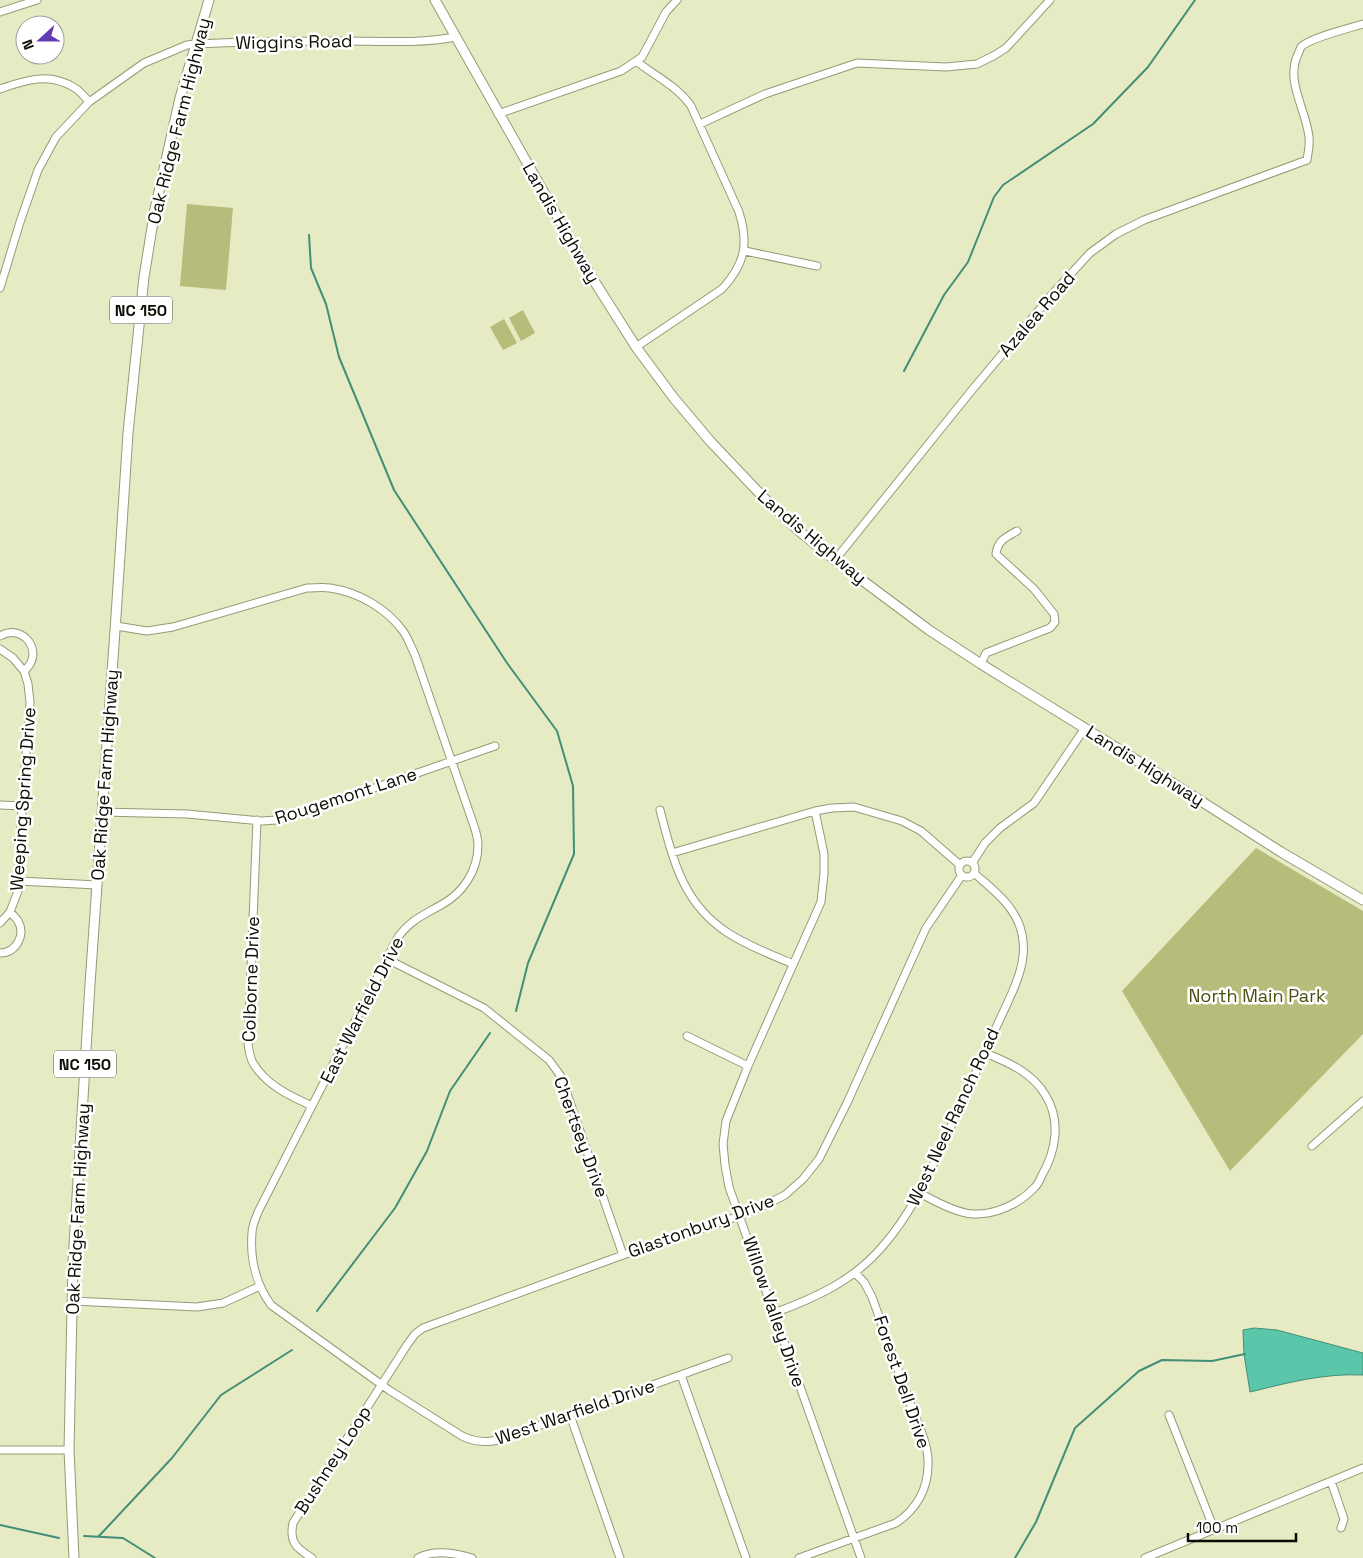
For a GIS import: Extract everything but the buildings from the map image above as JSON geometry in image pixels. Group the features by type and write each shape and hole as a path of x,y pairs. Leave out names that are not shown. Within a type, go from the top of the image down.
{"main road":[{"name":"Oak Ridge Farm Highway","path":"74,1558 69,1450 74,1242 128,433 144,277 155,209 180,98 208,0"},
{"name":"Landis Highway","path":"435,0 595,284 636,347 673,397 735,469 772,506 835,560 906,613 981,664 1281,852 1363,900"}],"street":[{"path":"0,12 37,0"},
{"path":"498,114 621,71 642,57 666,12 677,0"},
{"path":"700,124 766,94 857,63 946,67 978,64 1006,48 1050,0"},
{"name":"Azalea Road","path":"835,560 968,395 1056,290 1090,253 1116,234 1144,220 1307,160 1309,138 1294,77 1295,60 1302,47 1320,38 1363,24"},
{"name":"Wiggins Road","path":"0,288 38,170 56,137 89,102 144,62 182,47 196,44 275,41 439,40 455,37"},
{"path":"636,61 650,73 674,87 684,97 700,124 739,212 744,232 744,251 739,268 731,279 722,288 636,347"},
{"path":"0,89 29,79 42,78 59,81 76,88 89,102"},
{"path":"744,251 817,266"},
{"path":"981,664 986,653 1050,628 1055,622 1054,614 1034,589 996,554 997,546 1003,539 1017,531"},
{"name":"East Warfield Drive","path":"116,626 133,630 157,630 173,627 307,588 330,588 350,593 372,603 388,615 403,631 415,655 474,826 478,844 476,864 469,880 455,896 420,916 407,926 398,937 259,1210 252,1231 253,1260 260,1286"},
{"path":"0,636 12,632 20,634 28,640 32,648 33,660 24,671 13,658 0,650"},
{"name":"Weeping Spring Drive","path":"0,923 10,912 16,899 19,881 22,806 30,702 24,671"},
{"path":"972,863 985,843 1000,828 1034,803 1085,728"},
{"name":"Rougemont Lane","path":"102,812 187,814 276,820 496,746"},
{"path":"0,805 22,806"},
{"path":"672,853 815,811 854,807 902,821 921,831 960,865"},
{"path":"660,810 681,879 698,907 727,933 793,964"},
{"name":"Willow Valley Drive","path":"815,811 824,854 821,902 748,1066 726,1121 724,1165 729,1188 861,1558"},
{"name":"Colborne Drive","path":"257,820 248,1044 252,1062 262,1075 284,1093 312,1106"},
{"path":"960,865 964,862 972,863"},
{"path":"960,865 959,870 962,875 970,876 974,873 972,863"},
{"name":"West Neel Ranch Road","path":"774,1314 812,1299 835,1287 855,1273 881,1248 906,1216 920,1193 984,1053 1019,974 1023,956 1022,934 1015,914 1001,896 974,873"},
{"name":"Glastonbury Drive","path":"381,1384 415,1334 423,1328 623,1255 739,1216 785,1195 803,1179 819,1159 847,1103 926,928 962,875"},
{"path":"19,881 97,885"},
{"path":"0,953 13,949 19,941 22,931 18,921 10,912"},
{"name":"Chertsey Drive","path":"387,959 484,1008 549,1060 564,1085 623,1255"},
{"path":"687,1036 748,1066"},
{"path":"920,1193 936,1202 965,1213 994,1213 1013,1204 1035,1188 1050,1163 1056,1142 1054,1118 1046,1096 1031,1077 1008,1062 984,1053"},
{"path":"1312,1146 1363,1101"},
{"name":"Forest Dell Drive","path":"854,1538 896,1523 910,1513 925,1488 928,1464 927,1453 872,1297 864,1282 855,1273"},
{"path":"72,1301 197,1307 223,1303 260,1286"},
{"name":"West Warfield Drive","path":"260,1286 271,1305 381,1384 462,1436 473,1441 488,1442 499,1440 728,1358"},
{"path":"681,1375 746,1558"},
{"name":"Bushney Loop","path":"312,1558 301,1551 295,1544 291,1534 292,1523 381,1384"},
{"path":"570,1415 620,1558"},
{"path":"1168,1415 1214,1529"},
{"path":"0,1450 69,1450"},
{"path":"1145,1558 1363,1468"},
{"path":"1331,1482 1344,1519 1341,1528"},
{"path":"799,1558 854,1538"},
{"path":"418,1558 440,1552 472,1558"}],"green space":[{"path":"187,204 233,208 226,290 180,286"},
{"path":"523,310 535,333 521,341 509,318"},
{"path":"504,319 517,343 503,350 490,327"},
{"name":"North Main Park","path":"1256,848 1363,911 1363,1034 1230,1171 1122,991"}],"water":[{"path":"1254,1328 1277,1330 1363,1353 1363,1375 1320,1377 1250,1392 1244,1354 1243,1330"}],"waterway":[{"path":"904,371 944,295 968,262 994,197 1003,185 1093,124 1148,67 1195,0"},
{"path":"309,235 311,268 326,304 339,357 394,490 507,663 557,731 573,786 574,854 528,963 516,1011"},
{"path":"317,1311 395,1208 427,1151 450,1091 490,1033"},
{"path":"99,1536 172,1458 221,1395 292,1350"},
{"path":"1015,1558 1036,1522 1075,1428 1139,1371 1162,1360 1212,1361 1245,1354"},
{"path":"0,1525 59,1538"},
{"path":"84,1536 123,1538 155,1558"}]}
